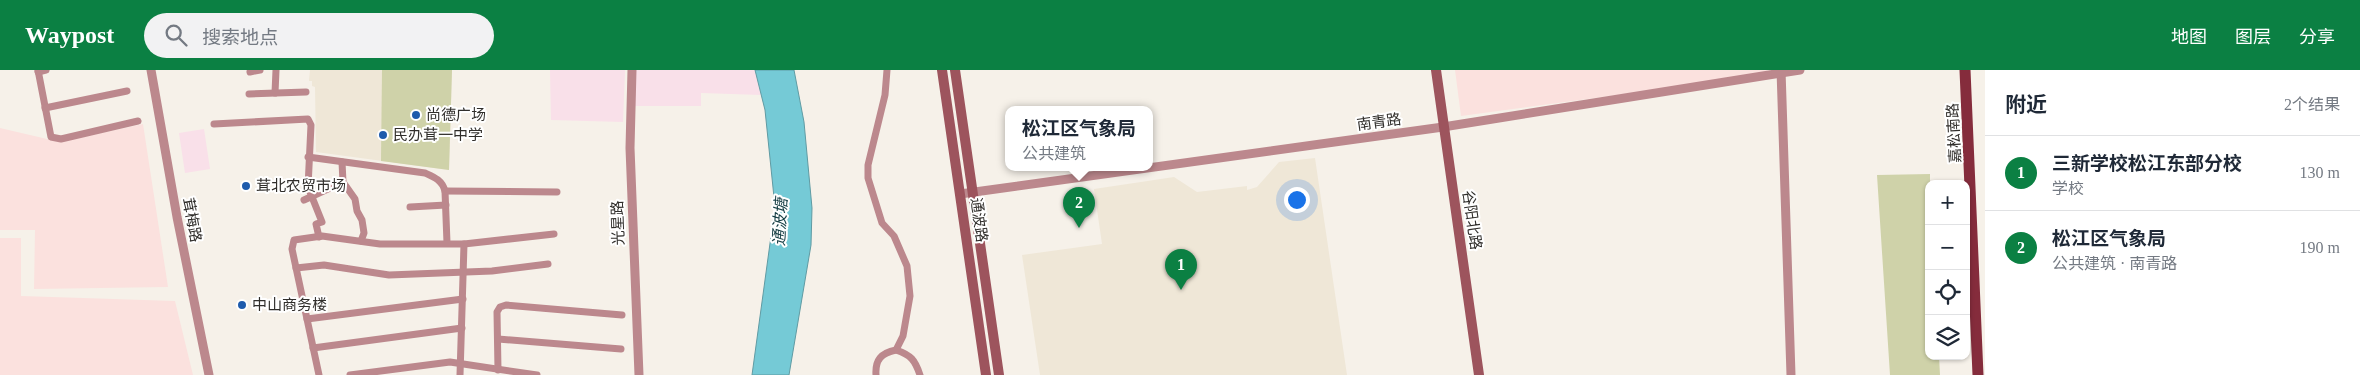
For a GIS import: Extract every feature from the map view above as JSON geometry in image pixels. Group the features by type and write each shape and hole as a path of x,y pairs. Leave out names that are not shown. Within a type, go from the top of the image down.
{"main road":[{"name":"通波路","path":"942,70 986,375"},
{"name":"通波路","path":"955,70 999,375"},
{"name":"谷阳北路","path":"1436,70 1479,375"},
{"name":"嘉松南路","path":"1965,70 1978,375"}],"street":[{"path":"46,70 38,71 51,138 61,139 138,122"},
{"name":"茸梅路","path":"151,70 178,223 209,375"},
{"path":"250,72 260,70"},
{"path":"275,93 277,70"},
{"name":"光星路","path":"632,70 630,148 639,375"},
{"path":"887,70 885,94 868,165 868,178 882,223 894,236 907,266 910,296 903,336 896,350"},
{"name":"南青路","path":"1153,167 1443,127 1781,71 1800,70"},
{"path":"1781,71 1791,375"},
{"path":"45,108 127,90"},
{"path":"249,94 306,92"},
{"path":"214,124 308,119 311,125 308,157 308,198 322,222 316,224 319,236"},
{"path":"308,157 425,173 439,180 445,191 448,243"},
{"path":"342,162 343,182 357,203 364,228 361,241"},
{"name":"南青路","path":"960,194 1125,171"},
{"path":"308,198 343,182"},
{"path":"445,191 557,192"},
{"path":"410,207 446,205"},
{"path":"319,375 292,249 294,240 319,236 380,244 464,244 554,234"},
{"path":"460,375 464,244"},
{"path":"296,268 324,265 389,275 492,271 548,264"},
{"path":"307,319 463,299"},
{"path":"498,370 498,312 500,307 622,316"},
{"path":"313,348 462,328"},
{"path":"498,339 621,349"},
{"path":"876,375 878,360 883,354 896,350 909,355 915,360 920,375"},
{"path":"350,375 450,362 537,375"}],"shaded area":[{"name":"民办茸一中学","path":"310,70 452,70 449,170 316,152 315,87 312,86 312,81 309,81"},
{"path":"550,70 625,70 623,122 551,120"},
{"path":"634,70 755,70 761,95 701,93 701,106 633,106"},
{"path":"1455,70 1768,70 1760,76 1461,116"},
{"path":"143,124 168,287 34,289 35,230 0,230 0,128 60,142"},
{"path":"204,129 210,169 185,173 179,133"},
{"path":"1315,158 1347,375 1040,375 1022,255 1102,244 1094,189 1174,177 1197,192 1247,186 1247,190 1257,187 1279,162"},
{"path":"0,238 21,238 21,296 175,301 193,375 0,375"}],"green space":[{"name":"尚德广场","path":"382,70 452,70 449,170 381,161"},
{"path":"1930,174 1930,180 1925,180 1925,360 1939,360 1940,375 1890,375 1877,175"}],"water":[{"name":"通波塘","path":"755,70 794,70 804,122 812,208 811,245 789,375 752,375 775,207 765,110"}],"place":[{"name":"尚德广场","path":"416,115"},
{"name":"民办茸一中学","path":"383,135"},
{"name":"茸北农贸市场","path":"246,186"},
{"name":"松江区气象局","path":"1079,228"},
{"name":"三新学校松江东部分校","path":"1181,290"},
{"name":"中山商务楼","path":"242,305"}]}
